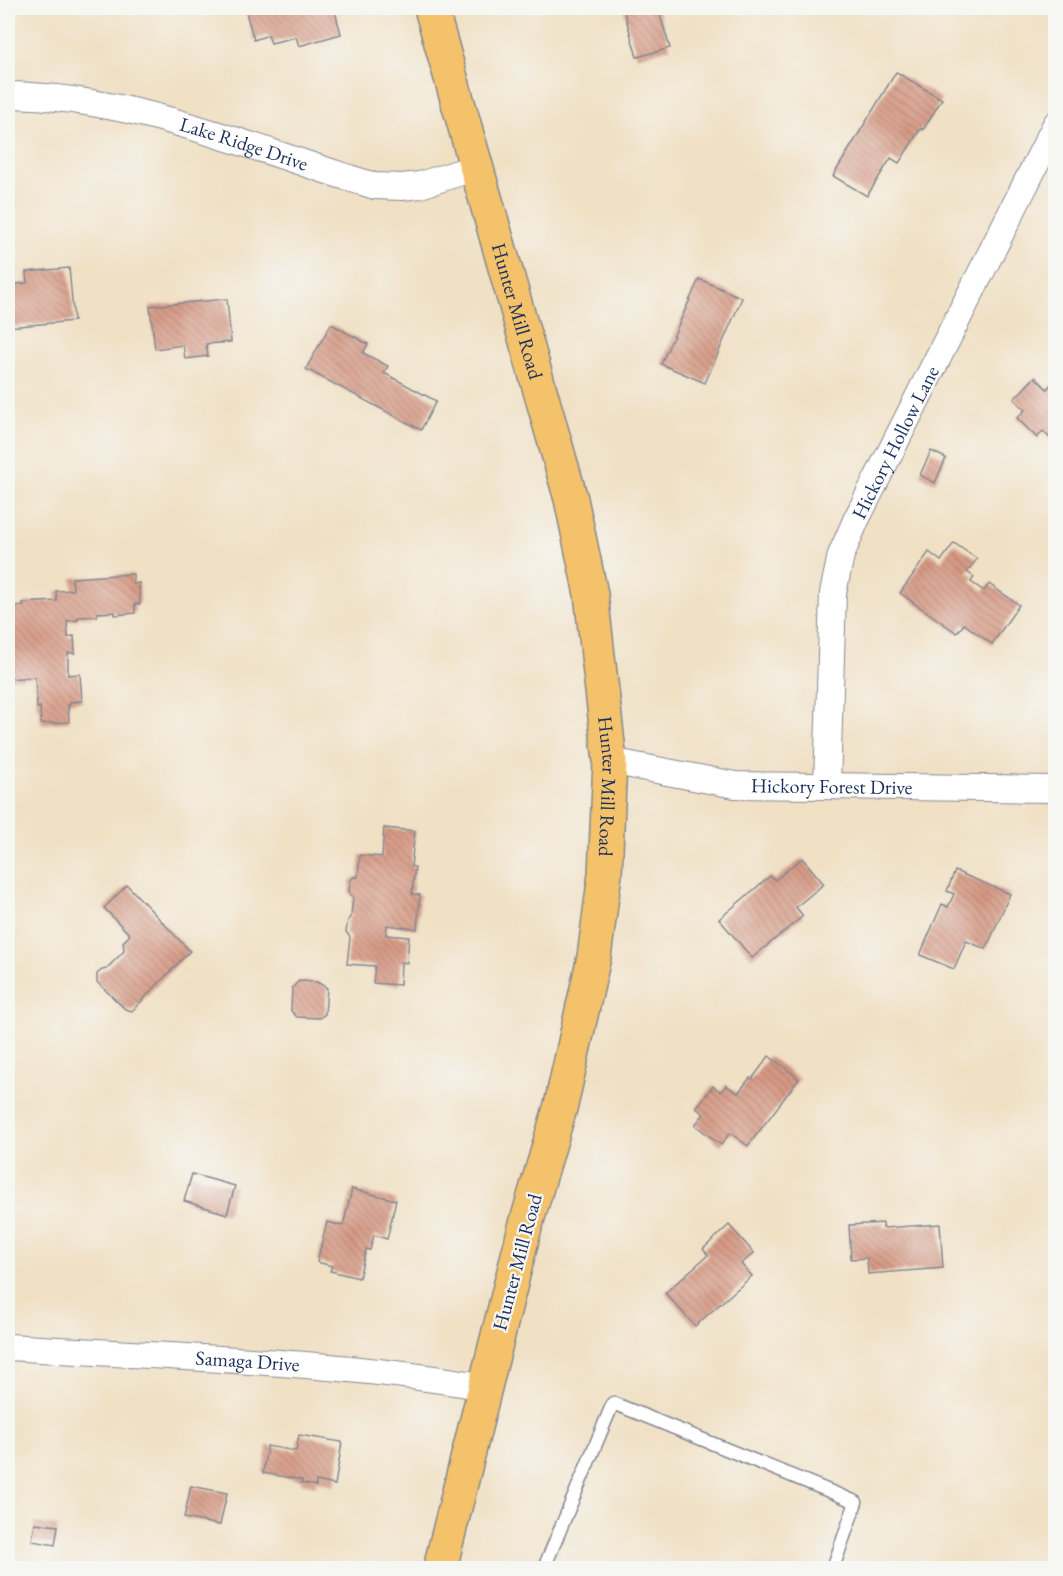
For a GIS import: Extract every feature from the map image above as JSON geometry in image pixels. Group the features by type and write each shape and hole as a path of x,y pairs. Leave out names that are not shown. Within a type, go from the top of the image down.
{"main road":[{"name":"Hunter Mill Road","path":"431,8 572,499 591,594 610,761 606,874 594,957 561,1105 524,1231 440,1569"}],"street":[{"name":"Lake Ridge Drive","path":"8,95 45,95 112,105 182,123 375,186 420,185 477,167"},
{"name":"Hickory Hollow Lane","path":"827,785 833,593 842,555 856,520 1056,124"},
{"name":"Hickory Forest Drive","path":"610,761 735,785 1056,789"},
{"name":"Samaga Drive","path":"8,1347 357,1369 432,1377 486,1387"}],"lane":[{"path":"544,1569 613,1403 856,1502 833,1569"}],"building":[{"path":"334,8 341,34 299,46 296,37 271,43 268,35 254,40 245,9"},
{"path":"623,8 658,8 670,48 637,57"},
{"path":"896,72 942,99 899,163 891,158 867,196 833,176"},
{"path":"69,268 74,321 8,327 8,285 27,283 26,272"},
{"path":"699,279 742,298 705,383 661,364"},
{"path":"227,299 231,342 206,344 208,356 185,359 183,345 155,349 150,306"},
{"path":"331,324 368,344 363,353 388,366 384,373 436,401 421,430 306,369"},
{"path":"1035,377 1047,389 1056,379 1054,442 1043,431 1037,438 1017,418 1025,410 1014,399"},
{"path":"931,451 946,458 935,483 920,475"},
{"path":"954,543 977,559 967,572 974,577 971,582 984,591 989,584 1019,605 992,644 964,624 957,633 900,593 929,552 941,561"},
{"path":"133,574 133,584 139,583 140,604 135,604 135,613 115,615 115,612 97,613 97,616 78,617 78,620 67,621 68,637 74,636 75,653 68,653 68,675 80,674 82,701 70,702 68,705 69,722 41,724 40,707 37,708 35,677 8,679 8,607 24,606 23,603 57,601 56,591 73,590 72,578"},
{"path":"384,828 415,831 411,867 415,867 412,894 420,895 417,929 387,925 386,935 409,937 407,963 401,962 400,985 373,983 375,966 347,964 350,937 346,932 353,897 349,893 350,881 358,877 360,855 382,857"},
{"path":"802,858 824,884 796,907 803,916 752,958 719,919 770,876 775,880"},
{"path":"955,871 1010,894 986,949 966,941 954,969 920,955 942,904 948,907 954,894 947,891"},
{"path":"127,885 190,951 132,1011 125,1009 97,982 97,974 106,969 124,951 123,942 130,935 104,908"},
{"path":"299,981 317,982 327,988 325,1014 320,1018 297,1017 291,1011 292,988"},
{"path":"769,1056 799,1079 748,1146 730,1133 721,1145 695,1125 704,1114 696,1108 713,1086 721,1092 726,1085 738,1093"},
{"path":"192,1174 235,1186 227,1214 184,1201"},
{"path":"352,1189 396,1200 387,1239 374,1235 370,1250 366,1249 359,1278 330,1271 332,1266 317,1262 327,1222 343,1226"},
{"path":"883,1223 883,1228 940,1224 943,1268 868,1274 867,1258 851,1259 849,1225"},
{"path":"729,1225 754,1253 741,1264 752,1276 695,1326 665,1293 708,1255 703,1249"},
{"path":"299,1435 342,1442 335,1485 316,1481 316,1486 301,1483 302,1480 263,1473 267,1446 296,1451"},
{"path":"191,1486 227,1493 220,1525 184,1518"},
{"path":"35,1523 58,1526 55,1545 32,1541"}]}
